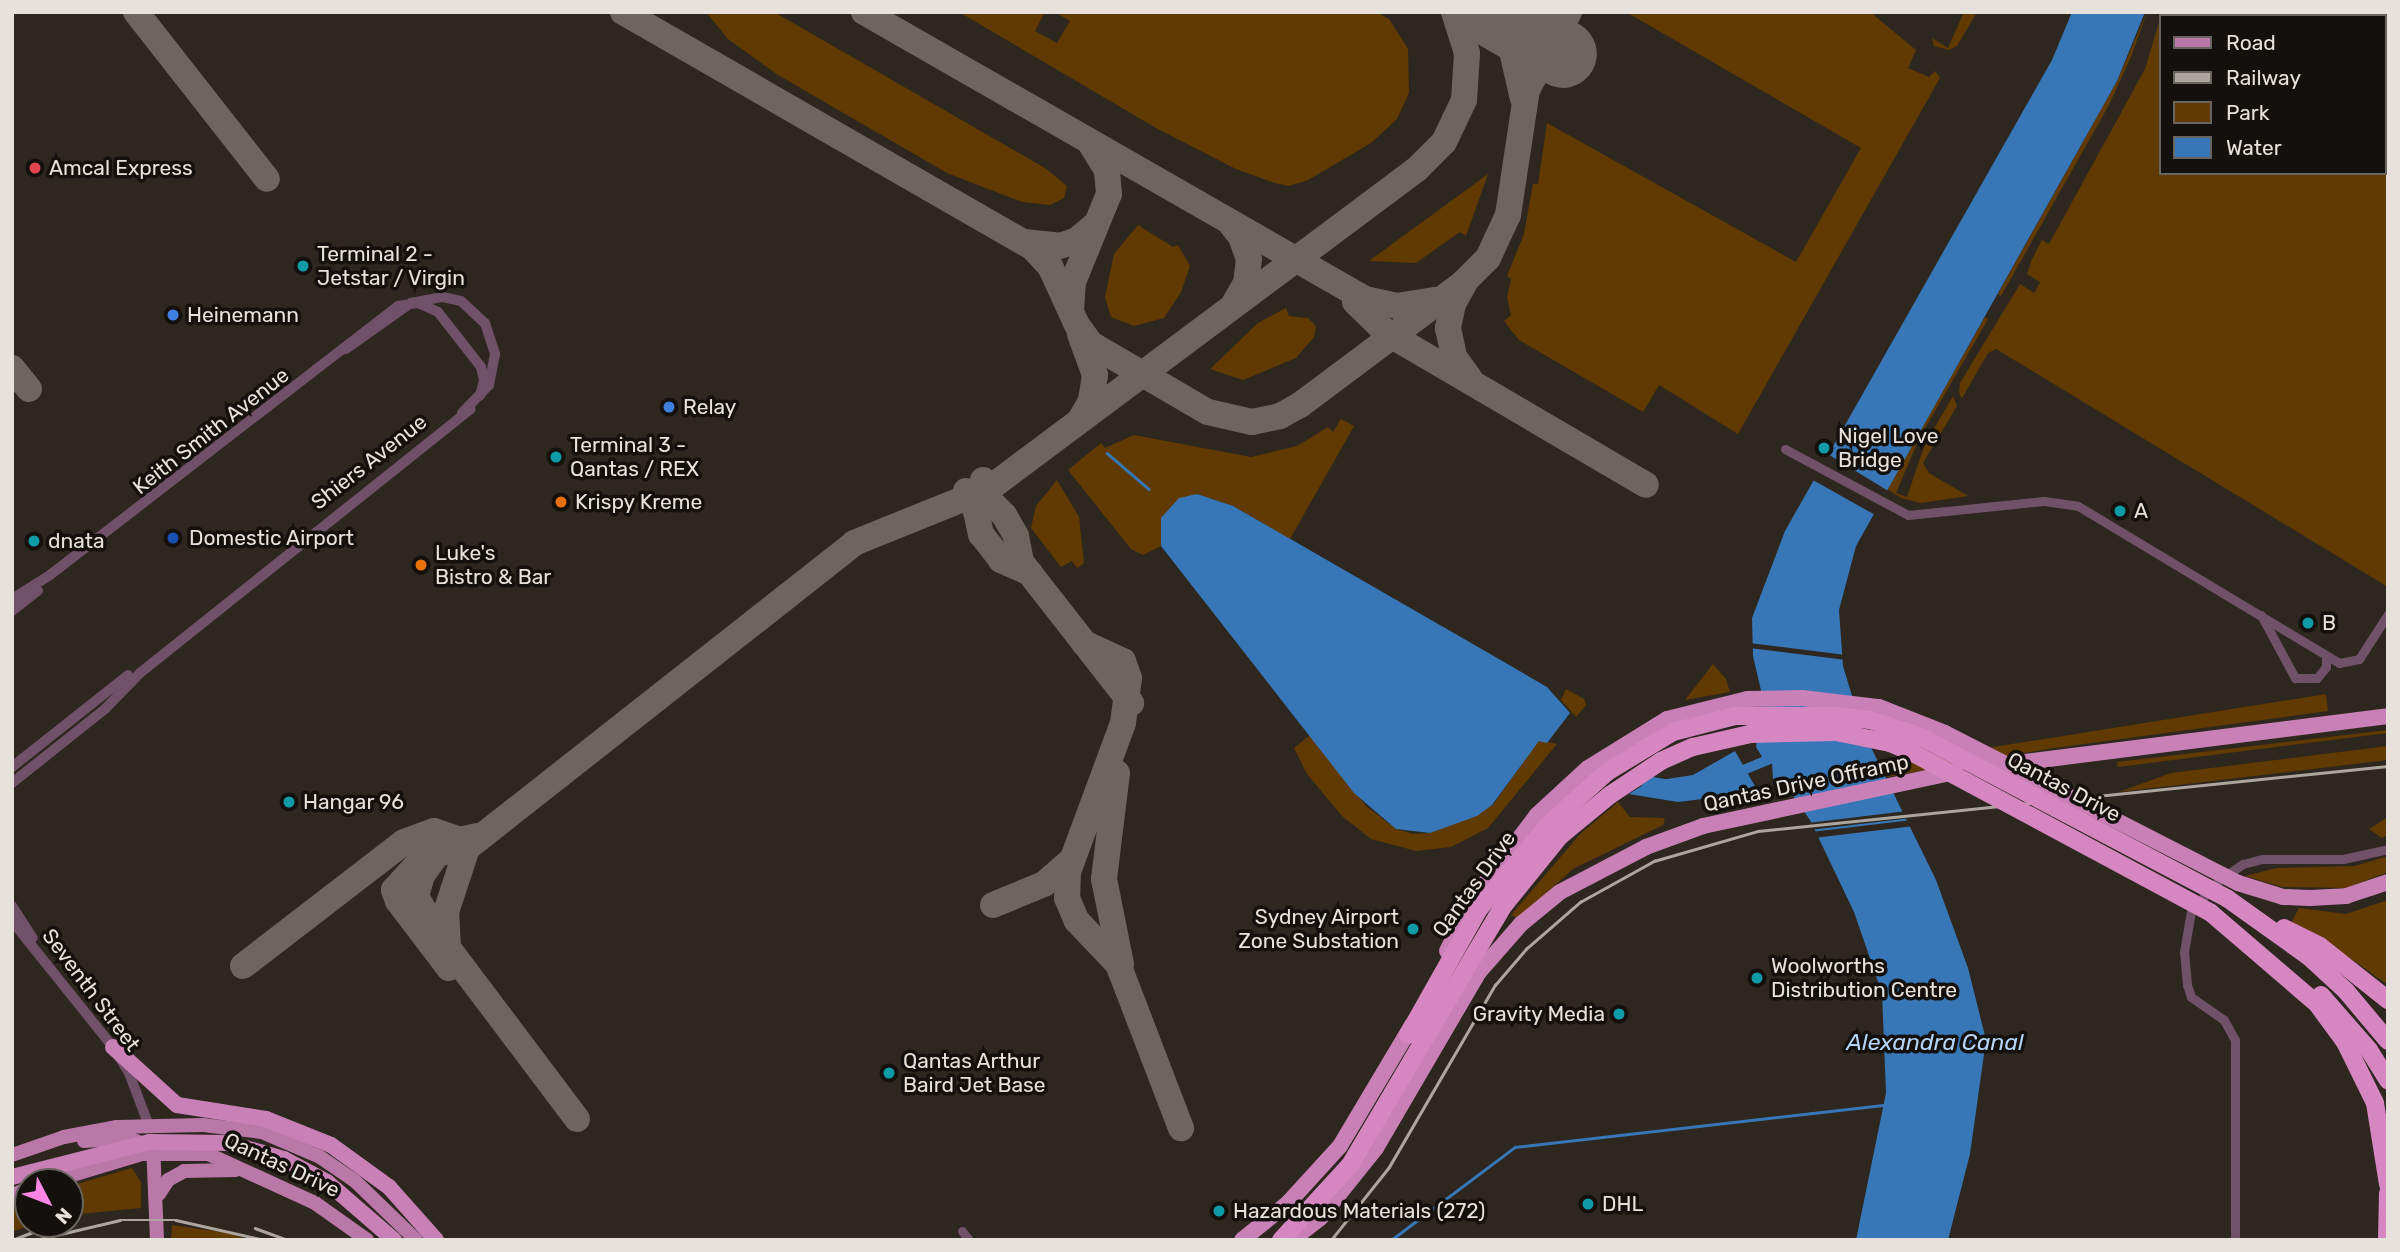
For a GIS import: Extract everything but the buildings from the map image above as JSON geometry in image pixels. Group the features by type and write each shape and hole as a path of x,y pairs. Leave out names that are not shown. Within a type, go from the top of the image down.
{"highway":[{"path":"1548,825 1610,752 1689,711 1747,699 1859,702 1945,733 2238,883 2283,897 2310,898 2346,896 2388,882"},
{"name":"Qantas Drive","path":"1242,1240 1288,1203 1340,1146 1408,1035 1479,909 1548,825 1607,772 1674,732 1735,716 1836,716 1870,720 1921,737 2228,899"},
{"name":"Qantas Drive Offramp","path":"1292,1240 1320,1218 1369,1157 1455,1007 1521,924 1560,892 1646,847 1774,808 2026,761 2388,716"},
{"name":"Qantas Drive","path":"1281,1240 1350,1165 1504,905 1548,825 1609,794 1661,761 1693,747 1750,734 1836,733 1890,743 2211,913"},
{"path":"2228,899 2320,946 2388,1000"},
{"path":"2228,899 2308,956 2388,1041"},
{"path":"2211,913 2264,947 2334,1006 2388,1080"},
{"path":"2211,913 2317,1004 2345,1042 2375,1103 2388,1184"},
{"path":"113,1047 177,1105 266,1119 331,1145 389,1187 436,1240"},
{"path":"12,1177 149,1142 228,1143 284,1159 327,1182 394,1240"},
{"path":"2387,1240 2388,1193"}],"main road":[{"path":"155,1126 156,1236"},
{"path":"18,1153 79,1133 155,1126 229,1126 262,1132 295,1146 355,1181 416,1240"},
{"path":"18,1153 128,1138 155,1152"},
{"name":"Qantas Drive","path":"84,1172 155,1152 208,1154 315,1203 367,1240"},
{"path":"157,1199 168,1180 184,1171 241,1170"}],"street":[{"name":"Keith Smith Avenue","path":"12,611 387,317 411,303 442,298"},
{"name":"Shiers Avenue","path":"12,767 479,398 494,369 492,336 471,307 442,298"},
{"name":"Shiers Avenue","path":"12,783 105,709 147,668 460,421 481,393 481,367 432,307 414,303 389,310"},
{"name":"Keith Smith Avenue","path":"12,599 57,570 389,310"},
{"path":"1785,449 1884,505 1923,517 2044,501 2078,506 2339,663 2354,663 2388,614"},
{"path":"2260,614 2295,678 2304,682 2318,678 2326,667 2326,656"},
{"path":"2235,1240 2235,1040 2224,1020 2191,997 2187,985 2184,951 2192,911 2219,880 2262,859 2343,859 2388,849"},
{"path":"12,906 45,958"},
{"name":"Seventh Street","path":"12,921 45,958 113,1047 155,1126"}],"green space":[{"path":"706,12 774,12 1045,168 1067,186 1064,198 1050,205 1022,202 947,173 778,75 728,39"},
{"path":"959,12 1045,12 1035,31 1057,43 1070,21 1055,12 1376,12 1389,19 1408,49 1409,93 1397,119 1371,143 1308,180 1289,186 1236,169 1156,128"},
{"path":"1626,12 1870,12 1916,50 1908,68 1929,77 1935,71 1940,78 1738,434 1659,385 1643,412 1519,340 1504,321 1511,315 1507,297 1511,279 1507,276 1524,234 1533,184 1538,184 1547,123 1796,262 1861,148"},
{"path":"1964,12 1977,12 1957,46 1949,50 1934,46 1932,38 1948,48"},
{"path":"2147,12 2131,57 2109,105 2001,296 1998,294 2117,81"},
{"path":"2321,12 2326,14 2162,14"},
{"path":"2158,26 2158,175 2386,175 2386,113 2388,116 2388,587 1996,349 1988,353 1962,398 1959,394 1960,383 2020,284 2034,293 2037,288 2040,282 2027,274 2032,259 2042,240 2049,244 2145,69"},
{"path":"1488,174 1466,236 1460,232 1416,263 1369,261"},
{"path":"1138,225 1173,247 1178,245 1190,266 1181,292 1164,318 1134,326 1111,317 1105,297 1114,254"},
{"path":"1286,308 1289,316 1308,318 1316,326 1314,337 1296,358 1243,380 1210,369 1258,323"},
{"path":"1985,317 1988,319 1919,439 1896,493 1907,497 1925,444 1953,396 1957,406 1923,463 1929,473 1968,496 1921,503 1901,498 1887,489"},
{"path":"1341,419 1354,426 1290,539 1233,506 1197,494 1161,518 1161,546 1143,555 1131,549 1068,470 1101,443 1105,448 1134,435 1251,457 1297,446 1328,427 1333,432"},
{"path":"1057,480 1079,517 1084,563 1077,568 1072,561 1061,567 1031,528 1036,506"},
{"path":"1713,664 1726,679 1730,692 1685,700"},
{"path":"1566,689 1584,699 1586,705 1576,717 1561,700"},
{"path":"2326,694 2328,711 2047,749 1887,777 1881,765"},
{"path":"2388,730 2388,733 2118,767 2117,762"},
{"path":"1310,735 1366,806 1396,829 1413,834 1430,833 1493,805 1539,740 1557,744 1488,828 1451,847 1416,851 1371,839 1342,816 1307,774 1294,748"},
{"path":"2388,746 2388,760 2119,792 2171,773"},
{"path":"1618,802 1630,817 1665,818 1663,825 1573,869 1518,918 1511,915 1580,834"},
{"path":"2388,817 2388,835 2382,838 2369,829"},
{"path":"2388,856 2388,872 2346,888 2282,887 2245,876 2277,868 2355,866"},
{"path":"2388,900 2388,985 2350,958 2289,927 2299,908 2346,914"},
{"path":"132,1168 141,1182 141,1208 84,1214 84,1182"},
{"path":"14,1202 12,1232 12,1203"},
{"path":"172,1225 228,1233 250,1240 171,1240"}],"water":[{"name":"Alexandra Canal","path":"2072,12 2145,12 2117,81 1856,546 1839,610 1843,666 1862,729 1936,880 1968,968 1986,1040 1970,1154 1948,1240 1856,1240 1886,1093 1882,993 1854,912 1810,820 1787,787 1773,779 1772,763 1764,760 1756,747 1763,699 1753,656 1752,618 1785,531 2052,60"},
{"path":"1197,494 1233,506 1547,687 1570,713 1547,743 1539,741 1492,805 1477,816 1430,833 1396,829 1354,793 1161,546 1161,518 1179,498"},
{"path":"1735,751 1756,788 1751,793 1678,802 1629,794 1648,782 1693,775"}],"pier":[{"name":"Nigel Love Bridge","path":"1826,453 1890,492 1877,516 1811,479"},
{"path":"1749,643 1846,655 1846,660 1749,648"},
{"path":"1907,811 1911,818 1810,830 1808,823"},
{"path":"1912,820 1914,826 1814,838 1811,832"}],"waterway":[{"path":"1107,453 1149,489"},
{"path":"1734,774 1777,756"},
{"path":"1635,779 1670,785"},
{"path":"1391,1240 1515,1147 1883,1105"}],"taxiway":[{"path":"136,12 267,179"},
{"path":"623,12 1032,247 1050,266 1077,325 1091,344 1208,412 1252,422 1280,416 1300,405 1463,283 1488,258 1508,215 1527,90 1569,12"},
{"path":"864,12 1365,299 1397,306 1436,300"},
{"path":"577,1119 448,948 446,912 467,848 854,543 990,488 1417,169 1444,142 1464,100 1467,53 1454,12"},
{"path":"1484,12 1511,47 1523,99"},
{"path":"1071,310 1073,282 1109,194 1107,170 1091,144"},
{"path":"1024,242 1060,246 1077,240 1096,224"},
{"path":"1231,224 1241,237 1249,259 1246,283 1235,302"},
{"path":"1464,284 1453,304 1448,328 1454,357 1470,379"},
{"path":"1355,302 1387,333 1646,485"},
{"path":"1080,334 1095,375 1091,401 1081,418"},
{"path":"12,368 29,389"},
{"path":"983,480 976,511 981,534 1001,560 1030,573"},
{"path":"966,491 989,500 1004,515 1016,536 1021,562 1131,703"},
{"path":"1084,643 1123,661 1129,678 1123,723 1068,872 1067,898 1077,921 1118,964 1181,1128"},
{"path":"1117,773 1104,879 1121,964"},
{"path":"243,966 404,842 434,831 460,840 478,836"},
{"path":"449,968 398,901 394,890 421,860 471,843"},
{"path":"432,925 416,896 422,875 436,856"},
{"path":"993,905 1044,884 1073,859"}],"runway":[{"path":"1490,12 1563,54"}],"railway":[{"path":"1331,1240 1389,1167 1495,985 1526,949 1580,902 1654,861 1758,831 2388,766"},
{"path":"35,1240 120,1220 176,1220 265,1240"},
{"path":"255,1228 288,1240"},
{"path":"12,1240 17,1238"}],"place":[{"name":"Amcal Express","path":"35,168"},
{"name":"Terminal 2 - Jetstar / Virgin","path":"303,266"},
{"name":"Heinemann","path":"173,315"},
{"name":"Relay","path":"669,407"},
{"name":"Nigel Love Bridge","path":"1824,448"},
{"name":"Terminal 3 - Qantas / REX","path":"556,457"},
{"name":"Krispy Kreme","path":"561,502"},
{"name":"A","path":"2120,511"},
{"name":"Domestic Airport","path":"173,538"},
{"name":"dnata","path":"34,541"},
{"name":"Luke's Bistro & Bar","path":"421,565"},
{"name":"B","path":"2308,623"},
{"name":"Hangar 96","path":"289,802"},
{"name":"Sydney Airport Zone Substation","path":"1413,929"},
{"name":"Woolworths Distribution Centre","path":"1757,978"},
{"name":"Gravity Media","path":"1619,1014"},
{"name":"Qantas Arthur Baird Jet Base","path":"889,1073"},
{"name":"DHL","path":"1588,1204"},
{"name":"Hazardous Materials (272)","path":"1219,1211"}]}
